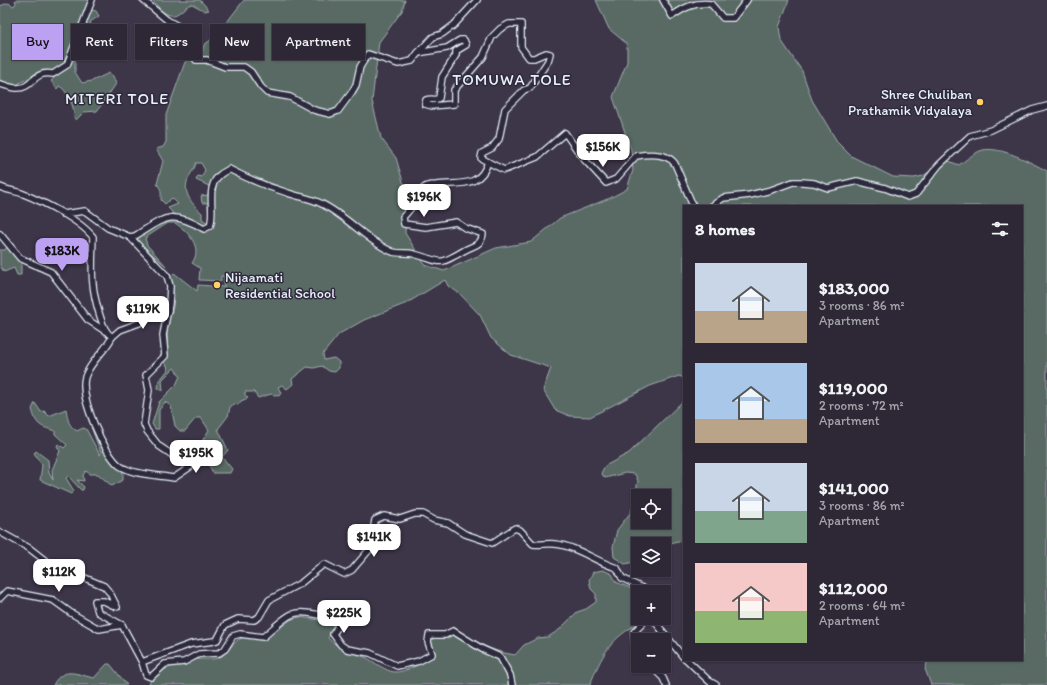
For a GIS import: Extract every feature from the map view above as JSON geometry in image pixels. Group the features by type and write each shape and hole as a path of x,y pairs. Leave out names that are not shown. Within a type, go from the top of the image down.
{"street":[{"path":"0,84 16,88 24,87 30,84 33,79 40,74 45,72 53,74 67,65 92,0"},
{"path":"143,0 167,20 188,32 196,60 207,60 225,67 244,67 251,72 267,93 290,97 314,110 324,113 334,113 341,108 355,88 360,67 368,54 398,64 412,61 432,36 442,34 454,25 477,0"},
{"path":"663,0 672,16 685,8 700,2 712,4 723,18 733,18 746,0"},
{"path":"418,53 447,48 460,40 464,40 466,45 456,51 456,55 442,77 439,98 426,100 425,104 432,106 454,104 454,90 483,57 492,37 500,29 509,24 521,24 521,47 529,58 534,58 546,53 550,54 548,61 530,88 524,90 505,109 499,139 492,148 482,153 483,161 504,170 507,169 537,157 564,133 582,157 606,183 616,179 636,156 662,156 670,159 675,164 693,205"},
{"path":"713,205 723,198 771,190 793,182 814,183 828,188 857,181 885,188 904,196 912,196 924,185 939,165 970,136 991,130 1032,110 1047,106"},
{"path":"130,237 135,236 163,218 172,216 193,222 204,229 210,226 214,217 211,203 212,184 221,174 229,169 249,180 311,199 335,210 365,234 394,252 410,253 440,262 447,261 467,249 475,247 482,241 483,234 465,228 456,222 426,227 404,224 403,217 412,205 415,198 425,186 449,183 464,184 480,177 484,173 488,162"},
{"path":"0,186 21,193 63,214 87,229 94,237 91,274 93,295 105,331"},
{"path":"63,214 85,211 108,228 130,237 166,276 170,286 168,310 164,335 165,356 146,375 149,390 144,424 147,431 159,446 190,467 174,478 129,470 120,465 97,434 84,388 85,378 93,360 112,337 120,330 139,323 146,315 168,310"},
{"path":"0,234 20,258 51,272 88,320 112,337"},
{"path":"142,662 191,644 214,642 217,640 225,625 238,619 254,620 260,616 269,600 301,583 324,564 344,574 352,570 370,549 375,520 384,516 400,519 415,514 423,514 434,520 448,523 465,534 492,543 515,528 520,530 533,544 555,544 574,549 593,557 605,565 616,568 622,578 636,585"},
{"path":"0,532 29,548 47,562 104,586 110,593 116,607 104,601 95,601 98,612 122,625 142,662 146,675 151,677 165,664 184,662 199,654 219,653 225,649 233,636 240,634 263,637 293,614 307,613 331,618 338,622 337,628 333,634 340,645 347,649 370,654 397,666 419,661 432,654 428,642 429,635 445,635 453,631 482,649 500,657 510,675 512,685"},
{"path":"0,598 7,591 34,595 53,600 71,613 99,629 122,625"},
{"path":"634,633 641,625"},
{"path":"658,625 683,657"},
{"path":"688,661 709,681 716,685"},
{"path":"658,673 663,678 666,685"}],"green space":[{"path":"15,0 91,0 81,24 71,24 71,48 64,65 54,71 43,70 16,85 0,82 0,6 8,3 14,6 16,3"},
{"path":"152,0 200,0 209,10 205,11 192,4 177,14 169,15"},
{"path":"244,0 405,0 402,11 379,42 372,101 381,138 396,158 407,195 405,233 425,265 444,271 496,248 531,242 560,218 610,198 627,189 633,170 631,150 613,97 627,62 627,44 609,29 596,0 789,0 779,27 781,40 802,71 812,100 838,143 851,156 893,177 914,178 923,176 946,160 959,165 977,152 990,149 1016,156 1047,171 1047,685 931,685 925,669 928,661 1023,661 1023,205 683,205 683,378 679,376 650,386 590,417 570,416 555,410 543,390 551,368 511,355 491,338 480,315 459,293 448,286 445,280 407,303 364,320 339,334 323,354 324,360 334,358 339,362 339,368 335,372 329,371 322,366 314,368 307,367 292,379 293,384 287,389 282,385 278,387 281,393 279,396 271,394 258,398 254,392 245,392 245,395 248,398 241,401 238,405 234,404 230,407 228,416 218,429 228,450 222,457 232,469 230,473 213,473 207,461 197,454 199,446 209,430 201,418 196,418 185,431 180,431 175,426 171,406 165,402 159,410 159,429 155,429 152,424 159,402 176,385 180,376 174,368 162,380 163,391 158,388 159,381 168,370 167,365 163,362 168,354 167,330 173,307 174,295 172,285 162,267 172,275 174,273 197,291 198,285 224,287 224,276 221,276 221,281 199,280 200,268 192,263 196,252 193,241 185,231 175,223 168,223 145,238 147,245 167,267 137,240 140,234 173,217 172,212 168,208 178,204 172,198 165,204 161,200 159,186 157,184 163,161 156,149 163,147 166,142 166,115 185,62 189,60 219,67 202,58 204,45 210,40 210,60 264,60 264,24 225,24","holes":["196,163 201,163 205,170 202,177 198,176 196,180 209,186 208,195 201,196 202,203 208,203 208,223 202,219 202,213 191,202 186,188 187,182"]},
{"path":"92,10 96,11 99,16 90,22 91,24 84,24 89,12"},
{"path":"71,51 71,60 75,60 75,72 82,83 92,81 109,73 113,76 116,84 97,111 84,112 76,120 74,118 74,110 68,95 59,86 57,89 51,81 63,69"},
{"path":"4,242 21,259 21,275 17,275 14,268 4,272 0,266 0,250 5,250 7,247"},
{"path":"683,401 683,542 677,541 671,543 671,537 631,537 631,563 625,564 614,557 613,547 617,530 631,512 631,529 671,529 671,489 636,489 638,481 635,474 625,473 605,478 601,473 605,466 629,453"},
{"path":"35,403 41,412 44,411 49,416 66,409 68,421 71,426 77,431 83,428 86,429 100,455 101,453 91,427 93,426 99,444 123,470 123,480 112,486 98,474 90,474 86,471 83,475 84,481 77,480 84,487 83,490 81,490 68,476 66,478 74,491 71,494 40,480 42,465 34,453 36,451 48,460 49,473 53,480 52,470 60,451 57,446 58,444 64,448 67,445 55,434 55,431 45,428 37,422 32,409"},
{"path":"603,570 612,574 616,582 631,589 631,625 636,625 614,641 608,648 598,665 590,685 148,685 158,674 172,666 194,660 220,657 225,654 238,640 246,637 264,640 290,620 299,617 333,622 333,631 328,638 332,642 341,648 367,658 394,672 404,671 435,656 431,640 435,637 449,639 447,630 453,627 482,645 497,651 515,655 524,645 538,638 548,637 559,630 577,612 586,609 596,602 596,594 591,589 589,580 593,572"},
{"path":"107,664 110,664 127,685 53,685 57,679 67,673 94,678"}],"place":[{"name":"Shree Chuliban Prathamik Vidyalaya","path":"980,102"},
{"name":"Nijaamati Residential School","path":"217,285"}],"district":[{"name":"TOMUWA TOLE","path":"512,79"},
{"name":"MITERI TOLE","path":"117,98"}]}
